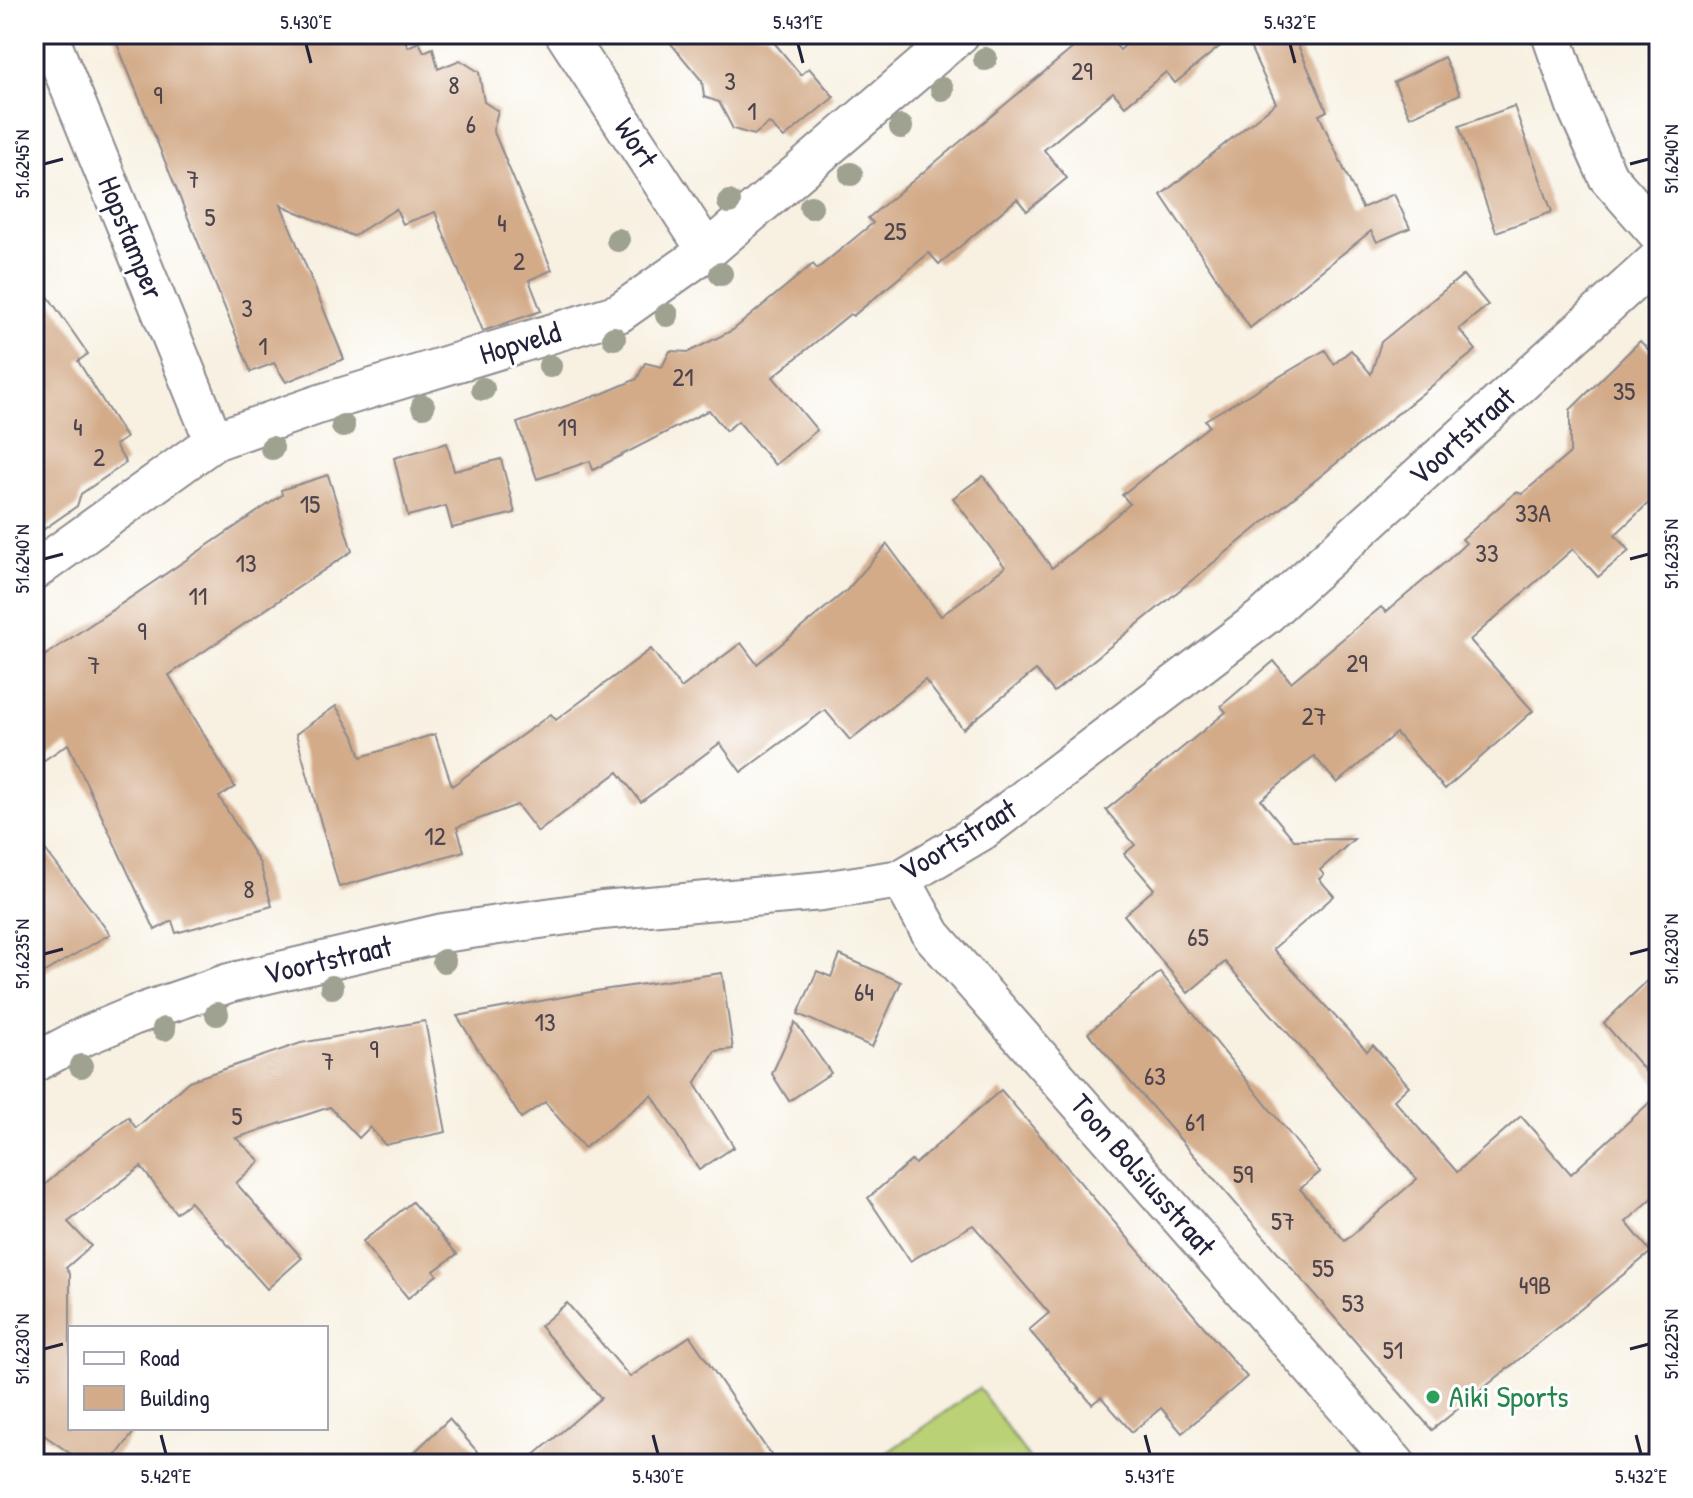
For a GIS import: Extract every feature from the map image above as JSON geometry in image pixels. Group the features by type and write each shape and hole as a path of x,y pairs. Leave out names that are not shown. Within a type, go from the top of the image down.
{"street":[{"name":"Hopstamper","path":"48,34 214,441"},
{"name":"Wort","path":"565,34 707,251"},
{"name":"Hopveld","path":"34,571 214,441 320,404 619,313 707,251 960,34"},
{"path":"1551,34 1576,106 1608,177 1659,235"},
{"name":"Voortstraat","path":"34,1063 122,1020 229,983 443,933 602,910 822,891 901,879 982,831 1266,615 1659,258"},
{"name":"Toon Bolsiusstraat","path":"901,879 932,935 1396,1464"}],"green space":[{"path":"979,1388 1033,1464 871,1464"}],"building":[{"path":"113,34 402,34 408,47 419,42 424,52 433,48 438,69 460,60 479,72 484,102 498,111 493,130 552,270 529,280 541,311 483,331 435,212 403,224 396,209 353,236 281,205 344,359 286,382 274,363 251,372"},
{"path":"663,34 767,34 801,75 809,68 834,97 784,138 769,123 754,135 733,129 719,102 704,97 702,81"},
{"path":"1090,34 1106,34 1120,50 1136,36 1134,34 1235,34 1175,83 1166,72 1125,106 1113,92 1044,150 1067,178 1027,211 1017,199 939,264 929,253 773,377 817,430 775,465 738,421 726,431 709,410 593,470 590,461 537,479 517,423 637,379 645,363 662,367 670,351 689,352 733,330 813,264 817,269 873,223 868,218"},
{"path":"1244,34 1293,34 1327,111 1319,115 1362,208 1394,194 1410,228 1377,242 1371,231 1250,328 1161,195 1276,103"},
{"path":"1444,57 1460,94 1410,117 1394,82"},
{"path":"1514,106 1552,212 1496,232 1459,126"},
{"path":"1463,275 1488,305 1459,329 1476,350 1054,692 1036,670 963,729 925,680 850,740 825,710 741,772 720,743 641,802 618,772 538,832 517,805 457,827 464,851 339,887 296,734 336,706 354,736 361,757 435,734 452,786 551,714 556,720 651,649 681,688 741,643 757,664 847,590 887,544 941,616 1005,567 953,498 983,476 1052,568 1130,504 1122,495 1209,426 1205,420 1325,350 1334,364 1351,350 1371,374 1381,342"},
{"path":"34,276 88,354 78,361 126,438 115,445 126,463 81,494 77,506 34,536"},
{"path":"1640,341 1659,361 1659,493 1615,535 1629,551 1598,577 1573,549 1470,640 1533,711 1445,789 1396,733 1337,783 1314,756 1261,800 1294,840 1354,839 1320,870 1324,875 1319,879 1334,896 1273,949 1367,1051 1373,1045 1409,1086 1394,1100 1457,1172 1521,1116 1571,1174 1659,1094 1659,1192 1626,1222 1651,1252 1432,1430 1088,1033 1160,972 1320,1172 1300,1189 1345,1241 1417,1179 1225,962 1188,993 1124,915 1154,889 1124,854 1135,845 1106,810 1226,712 1221,706 1274,661 1291,682 1381,607 1386,612 1449,559 1466,543 1462,539 1516,492 1522,494 1570,453 1570,410"},
{"path":"447,443 454,471 501,459 515,513 452,528 446,506 408,516 394,458"},
{"path":"328,475 352,551 169,675 235,787 219,797 260,864 272,906 176,933 172,921 155,930 68,744 34,767 34,663 282,495 281,490"},
{"path":"34,835 110,934 34,978"},
{"path":"840,955 901,982 872,1047 798,1014 817,971 831,977"},
{"path":"1659,969 1659,1087 1604,1023"},
{"path":"722,973 733,1049 715,1051 695,1084 734,1147 699,1170 652,1095 584,1148 545,1102 521,1118 457,1016 602,990"},
{"path":"425,1021 446,1132 385,1145 370,1127 359,1138 330,1107 236,1138 260,1161 236,1183 302,1258 267,1289 190,1202 176,1213 141,1167 68,1222 91,1246 66,1268 70,1274 68,1430 136,1430 110,1464 85,1464 34,1428 34,1185 39,1190 128,1117 136,1128 189,1081 301,1043"},
{"path":"795,1022 831,1073 789,1101 772,1074"},
{"path":"1001,1090 1247,1377 1182,1433 1161,1408 1132,1432 1101,1397 1092,1404 1029,1330 1049,1313 973,1225 910,1261 868,1198 912,1160 915,1164"},
{"path":"412,1202 457,1254 434,1271 437,1275 408,1298 362,1242"},
{"path":"567,1303 630,1377 690,1336 777,1464 524,1464 601,1398 540,1326"},
{"path":"449,1419 488,1464 402,1464"}],"place":[{"name":"Aiki Sports","path":"1433,1397"}]}
